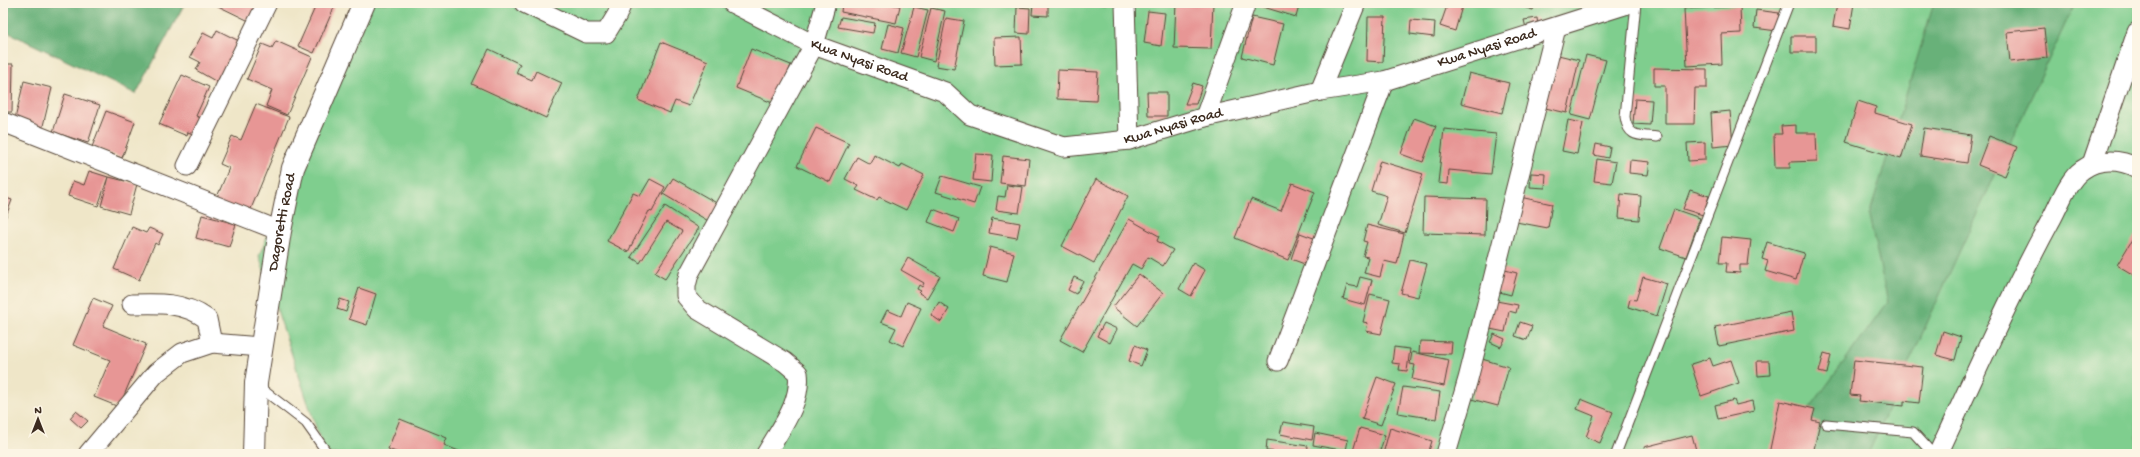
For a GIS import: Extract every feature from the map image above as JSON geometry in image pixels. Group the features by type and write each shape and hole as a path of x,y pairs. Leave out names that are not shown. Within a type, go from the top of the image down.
{"main road":[{"name":"Dagoretti Road","path":"254,454 256,383 280,231 293,168 364,3"}],"street":[{"path":"187,166 267,3"},
{"path":"524,3 586,33 606,33 617,15 622,3"},
{"name":"Kwa Nyasi Road","path":"732,3 814,44 945,92 970,115 1064,147 1129,140 1205,117 1320,91 1384,81 1556,28 1631,3"},
{"path":"766,454 797,398 800,386 798,373 785,362 697,309 686,296 686,286 689,274 814,44 826,3"},
{"path":"1125,3 1129,140"},
{"path":"1205,117 1246,3"},
{"path":"1320,91 1356,3"},
{"path":"1446,454 1468,379 1556,28"},
{"path":"2092,164 2137,32"},
{"path":"1278,361 1384,81"},
{"path":"3,122 280,231"},
{"path":"1938,454 2036,248 2074,177 2092,164 2104,161 2119,161 2137,168"},
{"path":"132,304 163,303 183,306 199,313 207,319 212,343"},
{"path":"88,454 156,373 182,353 212,343 261,347"}],"lane":[{"path":"1636,3 1625,117 1626,124 1629,130 1634,134 1657,137"},
{"path":"1616,454 1789,3"},
{"path":"256,383 306,423 328,454"},
{"path":"1826,424 1913,432 1933,454"}],"green space":[{"path":"3,3 185,3 136,94 3,30"},
{"path":"365,3 2137,3 2137,454 325,454 259,256"},
{"path":"1934,3 2075,3 1956,259 1868,454 1776,454 1888,302 1869,216"}],"building":[{"path":"217,3 259,3 249,21 216,5"},
{"path":"317,3 336,3 314,53 298,46"},
{"path":"842,3 884,3 900,6 896,23 841,12"},
{"path":"1033,3 1048,3 1048,16 1032,15"},
{"path":"1107,3 1107,5 1094,4"},
{"path":"1176,3 1213,3 1211,49 1174,48"},
{"path":"1261,3 1300,3 1296,17 1260,6"},
{"path":"1448,3 1463,3 1455,31 1440,26"},
{"path":"1517,3 1535,3 1533,10 1516,5"},
{"path":"1837,3 1854,3 1850,29 1833,26"},
{"path":"1740,6 1741,33 1721,34 1722,64 1687,66 1684,9"},
{"path":"914,7 928,10 916,57 901,53"},
{"path":"1017,7 1030,8 1029,34 1016,33"},
{"path":"931,8 945,11 934,61 919,57"},
{"path":"1756,10 1779,13 1777,31 1754,28"},
{"path":"1148,11 1165,13 1161,46 1144,43"},
{"path":"841,17 875,23 873,33 838,27"},
{"path":"1252,17 1283,24 1273,65 1242,57"},
{"path":"1368,17 1385,17 1383,62 1367,61"},
{"path":"946,18 964,21 954,69 936,66"},
{"path":"1537,18 1538,26 1526,28 1524,20"},
{"path":"1411,20 1435,22 1434,37 1410,34"},
{"path":"888,24 904,28 898,53 882,49"},
{"path":"2044,28 2047,58 2010,62 2007,32"},
{"path":"217,30 239,41 217,82 196,70 200,62 190,57 203,33 213,38"},
{"path":"1791,36 1816,36 1816,52 1791,52"},
{"path":"1021,37 1022,64 995,65 994,38"},
{"path":"276,41 312,57 287,115 266,106 272,90 247,79 262,44 272,48"},
{"path":"661,42 708,61 689,106 675,101 670,113 638,100"},
{"path":"489,49 520,64 516,73 532,80 536,71 562,83 546,118 472,84"},
{"path":"751,49 791,65 775,104 736,88"},
{"path":"1554,54 1579,60 1567,113 1541,107"},
{"path":"1586,55 1606,60 1590,120 1571,115"},
{"path":"3,64 13,64 12,112 3,112"},
{"path":"1654,68 1707,69 1707,88 1695,88 1694,124 1665,124 1665,86 1654,86"},
{"path":"1058,70 1098,72 1096,101 1057,99"},
{"path":"1469,73 1509,83 1502,113 1461,103"},
{"path":"182,75 209,87 196,116 203,119 195,135 188,132 187,136 159,124"},
{"path":"24,81 52,88 42,130 14,123"},
{"path":"1193,83 1202,86 1196,104 1185,104"},
{"path":"1147,92 1167,92 1167,116 1148,116"},
{"path":"65,94 100,105 88,143 53,132"},
{"path":"1635,99 1652,100 1650,125 1633,124"},
{"path":"1858,101 1876,107 1875,113 1912,124 1901,159 1846,142"},
{"path":"256,104 289,117 248,216 215,202 229,168 220,164 232,136 241,140"},
{"path":"106,111 135,122 122,158 92,147"},
{"path":"1730,111 1733,145 1713,147 1711,113"},
{"path":"1414,118 1436,126 1423,162 1401,154"},
{"path":"1568,120 1583,123 1577,154 1562,151"},
{"path":"1796,125 1796,133 1816,133 1817,161 1790,162 1790,168 1775,168 1774,134 1782,134 1781,126"},
{"path":"816,128 849,143 830,182 797,166"},
{"path":"1924,128 1971,135 1967,163 1920,156"},
{"path":"1444,129 1496,134 1491,174 1449,170 1448,184 1438,183"},
{"path":"1989,136 2017,147 2005,176 1978,165"},
{"path":"1705,142 1705,160 1688,161 1687,143"},
{"path":"1596,144 1610,147 1608,158 1594,155"},
{"path":"976,154 993,155 991,182 973,180"},
{"path":"874,155 900,168 902,164 924,175 906,210 879,197 877,200 856,190 859,186 845,179 857,157 870,164"},
{"path":"1003,156 1029,159 1026,186 1000,183"},
{"path":"1597,159 1616,162 1612,183 1594,181"},
{"path":"1630,160 1650,162 1648,175 1629,173"},
{"path":"1380,161 1423,174 1405,233 1378,225 1387,196 1371,191"},
{"path":"89,171 108,177 98,206 68,196 73,181 84,185"},
{"path":"1531,173 1546,174 1545,188 1530,187"},
{"path":"942,176 980,187 974,204 936,192"},
{"path":"109,177 137,184 129,214 101,206"},
{"path":"673,178 720,205 710,222 663,194"},
{"path":"650,179 665,187 652,212 649,211 628,252 607,241 633,193 640,196"},
{"path":"1096,179 1128,196 1094,263 1062,246"},
{"path":"1292,183 1315,192 1288,260 1235,238 1251,199 1281,211"},
{"path":"1007,185 1023,187 1019,213 996,210 998,196 1005,197"},
{"path":"1690,190 1709,196 1703,215 1683,209"},
{"path":"1621,194 1641,196 1639,220 1619,218"},
{"path":"3,197 12,200 3,224"},
{"path":"1424,197 1486,199 1485,235 1423,233"},
{"path":"1520,197 1552,204 1548,228 1516,222"},
{"path":"665,206 699,228 665,279 655,273 682,231 666,222 640,263 631,257"},
{"path":"933,209 959,219 954,232 928,222"},
{"path":"1674,209 1700,218 1686,257 1660,248"},
{"path":"202,215 236,224 229,247 196,238"},
{"path":"992,218 1020,223 1017,238 989,233"},
{"path":"1129,219 1159,236 1157,241 1173,250 1163,266 1148,257 1141,269 1132,264 1082,352 1060,340"},
{"path":"1367,225 1404,234 1397,264 1384,261 1380,277 1364,273 1368,257 1363,256 1367,242 1363,241"},
{"path":"132,227 146,233 149,228 163,234 158,245 155,243 139,280 114,269"},
{"path":"2137,232 2137,277 2117,265"},
{"path":"1300,233 1319,240 1310,266 1291,259"},
{"path":"1722,237 1751,240 1748,265 1740,265 1740,273 1726,272 1727,263 1719,263"},
{"path":"1767,242 1804,253 1796,280 1765,271 1768,261 1762,259"},
{"path":"990,247 1014,253 1007,282 983,276"},
{"path":"908,258 940,276 927,298 919,293 921,291 917,289 919,285 922,287 924,283 901,270"},
{"path":"1410,260 1427,264 1418,297 1401,293"},
{"path":"1193,263 1205,270 1191,296 1179,289"},
{"path":"1501,269 1517,273 1511,295 1496,291"},
{"path":"1139,274 1163,293 1137,326 1113,307"},
{"path":"1074,277 1083,281 1076,294 1068,290"},
{"path":"1360,277 1372,280 1365,305 1343,299 1347,285 1357,287"},
{"path":"1643,277 1667,284 1657,316 1628,307 1630,299 1636,300"},
{"path":"359,288 376,294 367,325 349,319"},
{"path":"1370,294 1390,299 1381,334 1366,331 1368,323 1363,322"},
{"path":"93,298 112,306 103,326 146,344 119,407 94,397 110,360 73,345"},
{"path":"340,299 349,302 346,312 337,309"},
{"path":"1491,300 1518,305 1516,313 1509,311 1505,332 1485,328"},
{"path":"907,302 921,308 903,346 890,340 896,328 881,322 887,310 901,316"},
{"path":"939,302 949,309 941,322 931,315"},
{"path":"1791,312 1794,331 1719,346 1715,327"},
{"path":"1520,322 1532,326 1527,340 1515,336"},
{"path":"1104,323 1117,329 1110,343 1097,336"},
{"path":"1943,331 1961,337 1955,360 1936,355"},
{"path":"1494,334 1505,339 1501,347 1490,342"},
{"path":"1420,341 1452,342 1451,354 1419,353"},
{"path":"1135,345 1147,350 1141,366 1129,361"},
{"path":"1394,347 1410,349 1407,371 1399,370 1400,364 1392,363"},
{"path":"1412,352 1449,360 1444,386 1412,379 1415,365 1410,364"},
{"path":"1824,353 1831,355 1827,374 1819,372"},
{"path":"1710,358 1713,366 1731,360 1739,383 1701,396 1691,364"},
{"path":"1482,359 1509,367 1498,406 1471,399"},
{"path":"1854,360 1923,367 1919,403 1904,401 1904,406 1859,401 1860,396 1850,395"},
{"path":"1757,361 1769,361 1770,375 1758,376"},
{"path":"1377,377 1396,384 1381,425 1362,419"},
{"path":"1403,387 1440,392 1436,419 1398,413"},
{"path":"1581,399 1613,412 1600,443 1586,437 1594,416 1577,409"},
{"path":"1734,400 1736,405 1752,401 1754,411 1718,419 1715,405"},
{"path":"1780,401 1815,409 1812,420 1820,422 1813,454 1769,454"},
{"path":"76,411 88,421 81,428 70,418"},
{"path":"400,419 447,438 444,445 466,454 401,454 388,449"},
{"path":"1283,422 1314,427 1312,440 1280,434"},
{"path":"1360,428 1385,435 1379,454 1352,454"},
{"path":"1390,428 1432,441 1428,454 1383,454"},
{"path":"1315,433 1348,440 1346,451 1313,445"},
{"path":"1692,435 1697,454 1646,454 1644,447"},
{"path":"1267,440 1308,446 1307,454 1266,451"}]}
